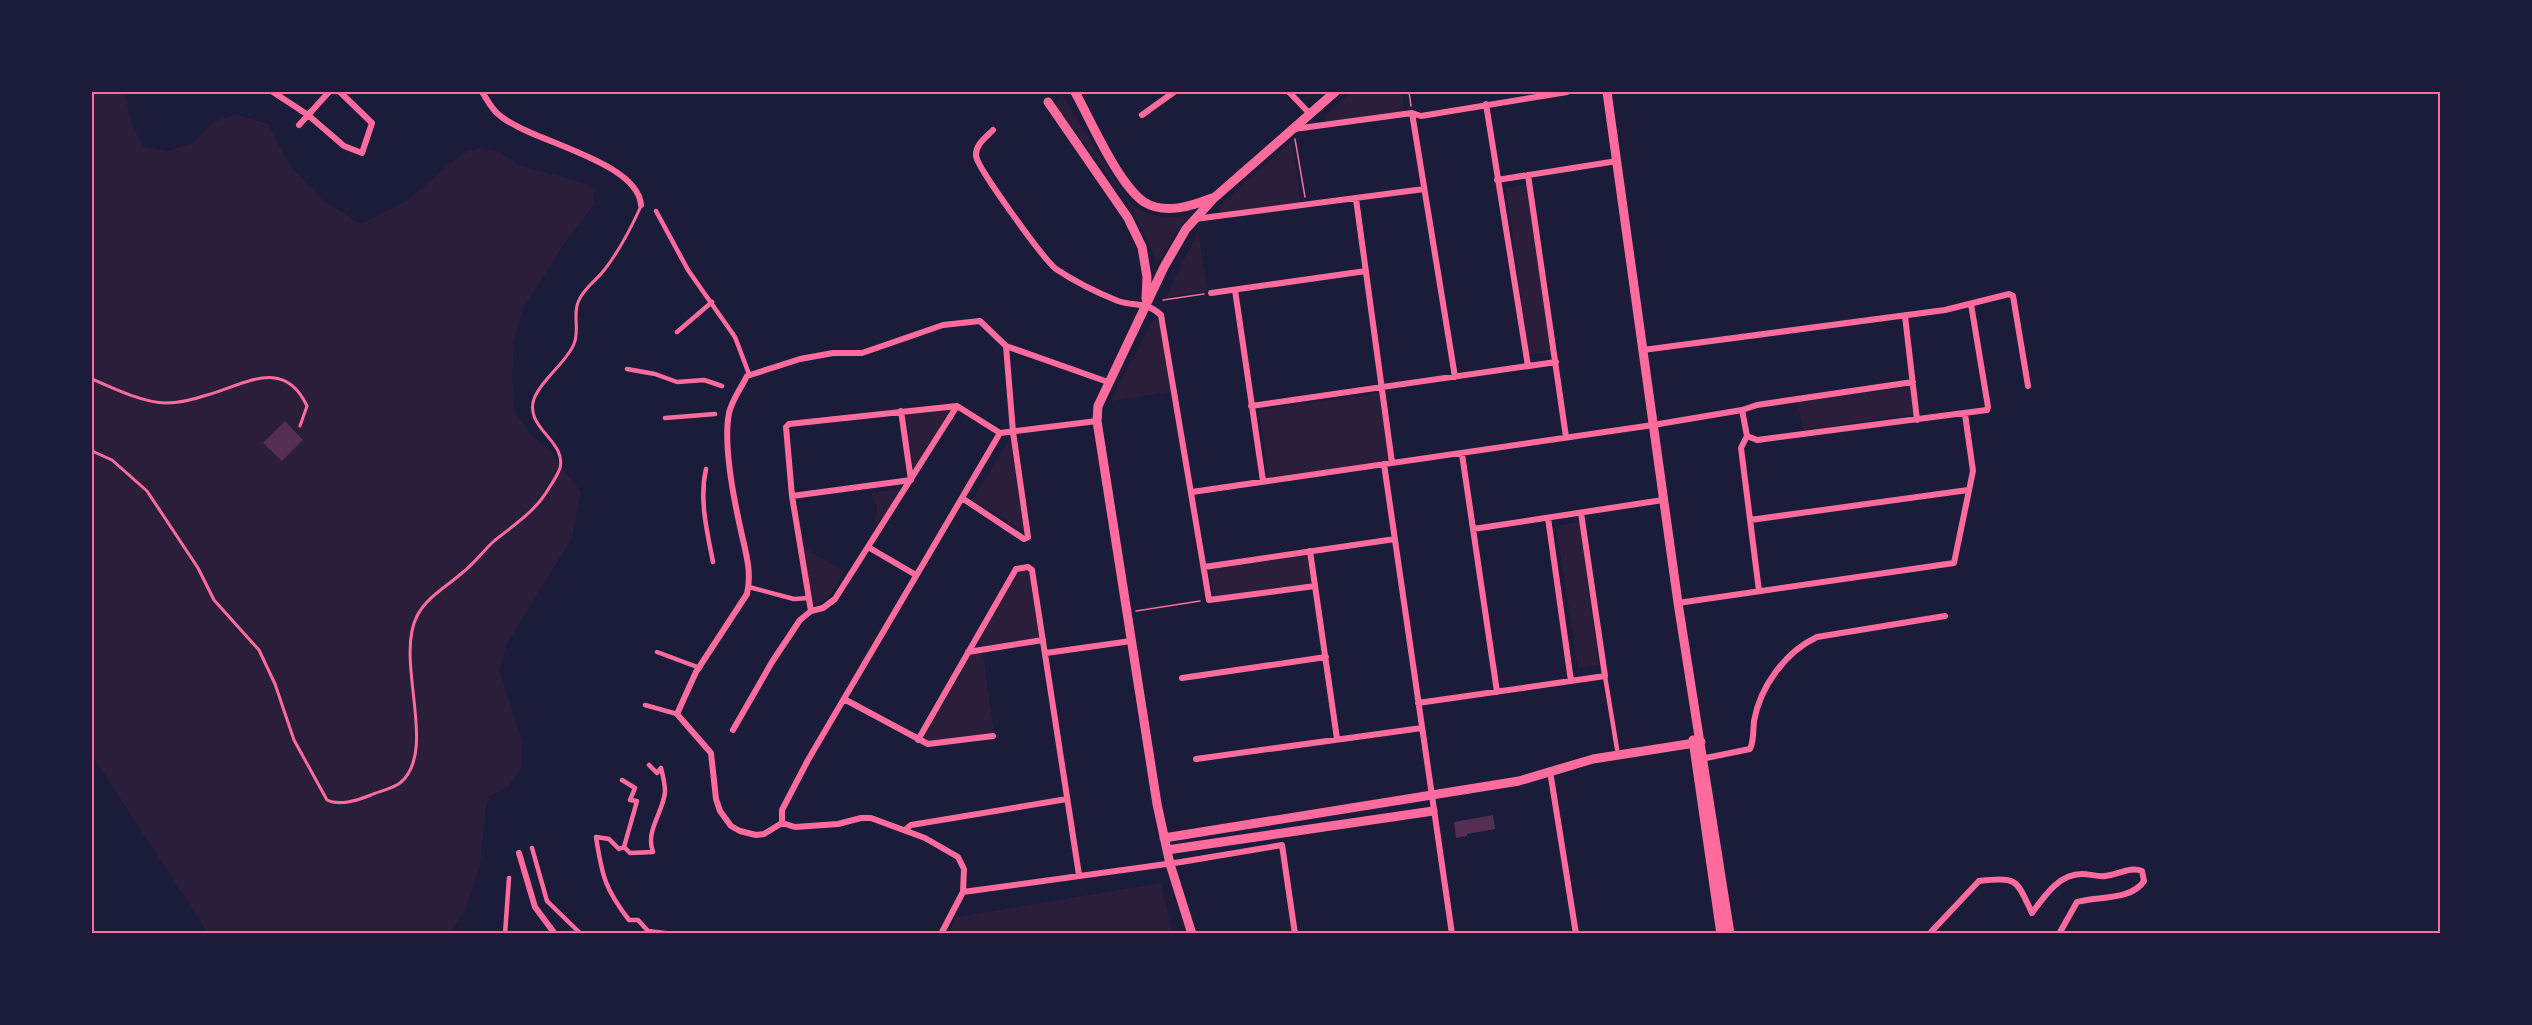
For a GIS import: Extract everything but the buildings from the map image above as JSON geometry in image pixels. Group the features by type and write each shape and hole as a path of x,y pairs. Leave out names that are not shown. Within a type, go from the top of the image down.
{"main road":[{"path":"1075,92 1120,175 1145,202 1160,207 1183,208 1214,198"},
{"path":"1192,933 1164,837 1126,613 1097,421 1098,406 1175,246 1194,219 1214,198 1335,92"},
{"path":"1607,92 1697,729 1721,933"},
{"path":"1048,102 1122,208 1135,231 1145,261 1146,304"},
{"path":"1164,837 1520,781 1593,759 1697,742"},
{"path":"1699,759 1730,933"},
{"path":"1167,850 1433,811"}],"street":[{"path":"273,92 308,115 344,146 362,153 372,123 340,92"},
{"path":"299,125 329,92"},
{"path":"482,92 499,115 510,122 528,132 587,154 632,184 640,196 641,205"},
{"path":"1142,115 1174,92"},
{"path":"1289,92 1310,114"},
{"path":"1293,129 1412,113 1421,116 1567,92"},
{"path":"1486,105 1528,366"},
{"path":"1412,113 1455,377"},
{"path":"993,130 979,145 977,159 992,185 1054,268 1119,301 1146,304 1161,315 1209,600 1315,586"},
{"path":"1497,180 1617,161"},
{"path":"1528,175 1566,437"},
{"path":"1194,219 1356,200 1425,189"},
{"path":"1356,200 1392,464"},
{"path":"656,211 688,270 712,302 739,346 749,374"},
{"path":"1211,293 1366,270"},
{"path":"1235,290 1263,481"},
{"path":"1643,350 1945,310 2012,294 2028,386"},
{"path":"677,332 712,302"},
{"path":"1747,436 1757,440 1987,411 1989,406 1971,304"},
{"path":"1905,316 1917,420"},
{"path":"677,714 714,642 747,594 749,587 750,569 735,504 728,436 729,413 749,374 819,355 862,353 944,325 980,321 1006,346 1108,382"},
{"path":"962,498 1024,538 1028,537 1013,432 1006,346"},
{"path":"1251,406 1556,362"},
{"path":"627,369 655,374 677,382 704,380 722,386"},
{"path":"1192,492 1653,425 1742,410 1757,405 1913,382"},
{"path":"811,611 792,496 786,433 786,427 789,424 957,406 1000,433 1097,421"},
{"path":"732,730 794,629 811,611 823,608 835,599 957,406"},
{"path":"1742,410 1747,436 1741,448 1759,591"},
{"path":"901,411 911,480"},
{"path":"665,418 714,414"},
{"path":"1678,603 1954,562 1973,471 1965,414"},
{"path":"782,823 782,810 844,699 1000,433"},
{"path":"1462,454 1497,692"},
{"path":"1384,464 1452,933"},
{"path":"706,470 703,483 703,506 712,562"},
{"path":"792,496 911,480"},
{"path":"1750,520 1968,490"},
{"path":"1473,529 1663,500"},
{"path":"1581,513 1617,749"},
{"path":"1548,518 1571,681"},
{"path":"1204,567 1395,539"},
{"path":"868,547 916,575"},
{"path":"1310,551 1337,739"},
{"path":"918,740 1016,569 1024,566 1032,570 1079,875"},
{"path":"749,587 794,599 809,598"},
{"path":"1699,759 1750,749 1754,720 1761,697 1776,670 1809,641 1816,637 1945,616"},
{"path":"968,652 1043,640"},
{"path":"1046,653 1131,641"},
{"path":"657,652 700,668"},
{"path":"1182,678 1326,657"},
{"path":"1418,703 1605,676"},
{"path":"844,699 928,744 993,736"},
{"path":"645,705 677,714 709,749 716,799 720,811 731,826 756,835 764,834 782,823"},
{"path":"1196,759 1422,728"},
{"path":"624,847 630,853 653,852 651,834 665,792 661,768 657,773 649,765"},
{"path":"1550,771 1576,933"},
{"path":"622,780 635,788 630,800 637,801 624,847"},
{"path":"905,830 911,825 1067,799"},
{"path":"782,823 789,827 838,824 866,817 925,838 960,859 964,869 963,892 941,933"},
{"path":"624,847 619,849 609,839 596,837 602,876 607,890 629,920 638,920 648,932 673,933"},
{"path":"963,892 1170,864 1282,845 1295,933"},
{"path":"532,849 547,901 581,933"},
{"path":"519,853 535,907 555,933"},
{"path":"1930,932 1979,881 2010,880 2019,884 2032,913 2049,890 2065,878 2078,874 2107,876 2134,869 2142,871 2144,882 2138,888 2121,895 2078,902 2059,933"},
{"path":"505,933 509,878"}],"lane":[{"path":"92,451 112,460 147,491 198,568 213,600 259,650 275,684 294,740 327,800 339,803 365,798 398,785 409,768 418,724 410,657 412,631 416,617 423,606 440,589 462,573 493,542 536,507 550,487 560,467 559,458 549,437 539,427 535,418 534,399 574,345 578,301 586,288 613,258 641,205"},
{"path":"92,379 114,389 166,403 209,395 249,380 264,377 280,378 288,382 302,396 307,406 300,426"}],"path":[{"path":"1409,92 1412,113"},
{"path":"1293,129 1306,206"},
{"path":"1163,300 1211,293"},
{"path":"1126,613 1209,600"}],"shaded area":[{"path":"92,92 124,92 132,123 144,147 169,151 192,143 212,123 235,114 268,124 290,165 322,200 361,224 406,201 462,154 480,147 500,152 520,166 588,184 594,192 594,205 564,244 523,309 514,341 512,379 515,411 530,434 550,451 581,492 572,538 507,644 499,669 522,740 522,767 509,786 490,796 486,806 480,866 465,911 450,934 208,933 92,758"},
{"path":"1351,92 1402,92 1404,111 1327,122 1324,116"},
{"path":"1062,95 1131,204 1152,215 1175,217 1191,214 1175,234 1157,265 1149,243 1126,201 1054,105"},
{"path":"1292,141 1301,204 1220,213 1218,207"},
{"path":"1529,184 1552,352 1529,355 1506,188"},
{"path":"1198,231 1208,292 1166,297"},
{"path":"1155,316 1160,323 1171,392 1111,401"},
{"path":"1910,387 1913,415 1804,430 1797,402"},
{"path":"1380,393 1389,462 1269,479 1259,410"},
{"path":"952,408 914,471 906,415"},
{"path":"1010,439 1023,530 972,500"},
{"path":"900,489 874,528 877,507 871,493"},
{"path":"1579,522 1599,665 1578,668 1556,526"},
{"path":"803,547 844,571 829,596 814,604"},
{"path":"1308,556 1312,583 1213,597 1209,568"},
{"path":"1021,569 1029,572 1040,639 982,647 979,640"},
{"path":"983,653 994,734 930,742 923,738 971,655"},
{"path":"1161,883 1172,933 949,933 956,917"}]}
